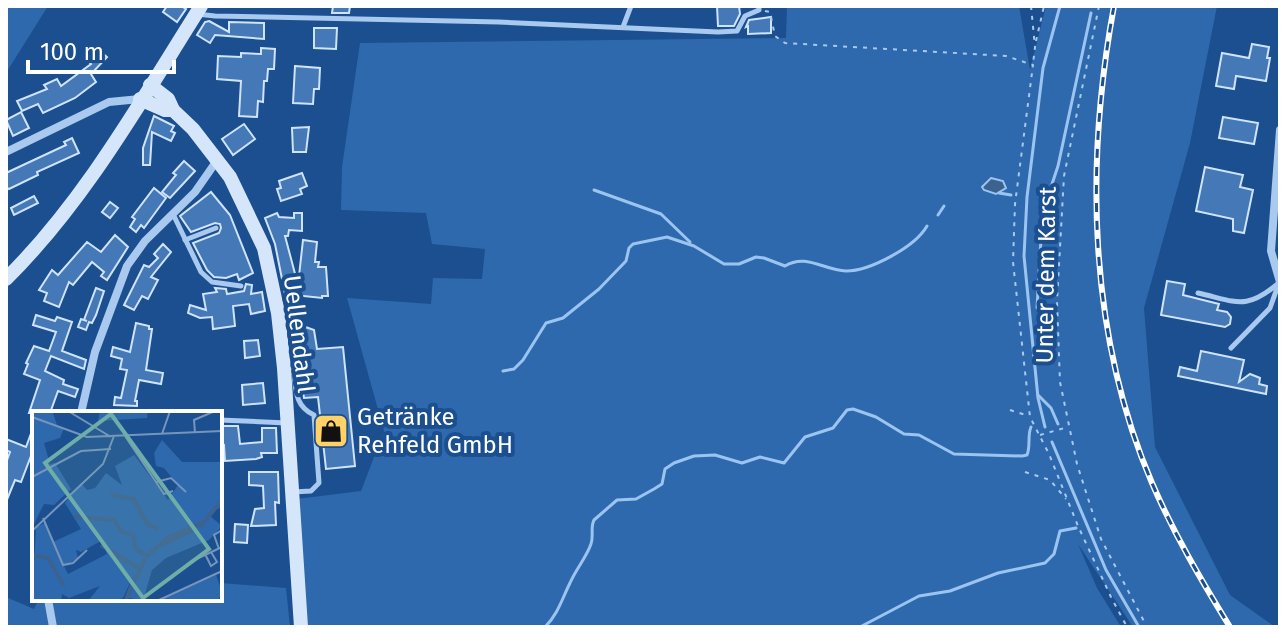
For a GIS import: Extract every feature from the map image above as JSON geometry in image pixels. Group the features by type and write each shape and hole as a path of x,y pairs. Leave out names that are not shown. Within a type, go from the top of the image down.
{"main road":[{"path":"6,279 60,217 199,10"},
{"name":"Uellendahl","path":"150,85 168,99 173,110 218,159 240,195 264,248 278,313 284,368 301,627"},
{"name":"Uellendahl","path":"140,99 165,110 173,110"}],"street":[{"path":"6,152 109,102 140,99"},
{"path":"1280,130 1277,216 1271,251 1280,282"},
{"path":"81,411 95,352 127,266 145,241 195,192 218,159"},
{"path":"48,601 53,627"}],"lane":[{"path":"623,27 631,6"},
{"path":"199,10 215,16 737,31 745,16 759,8"},
{"path":"173,214 195,262 206,278 219,284 241,286"},
{"path":"185,240 216,228"},
{"path":"1198,293 1246,304 1263,297 1280,282"},
{"path":"1231,348 1270,308 1280,282"},
{"path":"284,368 294,372 297,399 304,410 314,415 319,483 311,491 292,492"},
{"path":"222,420 288,423"}],"path":[{"path":"1031,6 1035,47"},
{"path":"1044,6 1035,47 1015,204 1013,262 1030,417 1127,627"},
{"name":"Unter dem Karst","path":"1099,6 1064,176 1057,301 1060,382 1077,464 1101,539 1147,627"},
{"path":"759,8 770,12 775,36 785,43 1006,56 1033,65"},
{"path":"1010,410 1030,417"},
{"path":"1040,435 1069,426"},
{"path":"1025,472 1050,480 1069,503"}],"shaded area":[{"path":"6,6 48,6 6,73"},
{"path":"787,6 1019,6 1030,70 1046,6 1217,6 1190,143 1144,308 1155,447 1230,595 1275,627 1133,627 1078,544 1097,588 1121,627 305,627 296,499 361,491 384,431 347,298 431,304 433,278 482,279 485,249 432,244 426,213 341,210 342,167 360,43 786,38"},
{"path":"991,178 1003,181 1006,188 996,194 984,190 982,187"},
{"path":"222,583 286,588 290,627 6,627 6,597 34,609 38,601 222,601"}],"building":[{"path":"167,6 186,9 177,22 163,12"},
{"path":"333,6 350,6 349,13 332,13"},
{"path":"717,6 739,6 740,14 734,26 718,26"},
{"path":"771,17 771,33 748,34 746,27 749,20"},
{"path":"209,21 229,32 229,22 264,23 264,39 215,35 210,43 197,35"},
{"path":"314,28 337,28 336,49 314,48"},
{"path":"1252,44 1269,47 1266,81 1236,76 1234,89 1216,86 1222,53 1249,58"},
{"path":"94,46 107,57 91,74 96,82 75,98 43,113 38,104 22,111 17,101 47,89 44,85 57,79 61,86 91,64 84,56"},
{"path":"261,48 275,49 274,69 268,69 263,102 258,101 257,117 239,116 241,81 217,79 218,56 261,54"},
{"path":"295,66 320,68 319,89 314,89 313,104 293,103"},
{"path":"21,112 29,128 13,136 6,120"},
{"path":"154,116 174,126 171,131 175,133 171,141 152,132 150,165 143,165 143,148"},
{"path":"1223,117 1258,123 1254,144 1219,138"},
{"path":"244,124 255,139 233,155 222,139"},
{"path":"309,127 306,152 293,152 292,128"},
{"path":"72,138 79,153 9,189 6,187 6,173 66,145 64,142"},
{"path":"184,161 195,171 170,198 162,192"},
{"path":"1205,167 1243,175 1240,187 1253,190 1244,233 1233,231 1233,219 1196,211"},
{"path":"302,173 307,186 300,189 302,194 281,201 277,189 281,188 279,181"},
{"path":"154,188 166,198 144,228 141,225 136,232 130,227 135,219 132,217"},
{"path":"211,192 230,215 253,273 239,280 237,274 226,278 214,277 193,243 219,233 220,224 191,232 180,216"},
{"path":"34,196 38,203 14,215 11,208"},
{"path":"110,202 118,208 110,218 102,212"},
{"path":"277,213 279,217 294,218 294,213 302,213 302,231 289,230 288,236 285,236 298,285 303,240 317,242 315,262 319,262 318,267 326,267 328,296 285,294 275,244 265,218"},
{"path":"115,235 128,247 107,280 101,276 104,272 92,262 73,285 69,282 59,307 44,301 47,293 39,290 52,270 58,275 87,242 101,252"},
{"path":"163,244 171,252 151,277 158,280 148,299 142,296 134,310 124,305 144,265 149,267 158,258 154,254"},
{"path":"1167,281 1185,284 1183,295 1219,304 1217,310 1227,312 1231,317 1230,324 1225,327 1161,315"},
{"path":"246,284 252,285 251,294 262,292 265,311 251,314 249,304 233,306 235,326 213,329 212,317 200,318 188,313 190,305 206,310 203,294 217,292 215,288 226,289 227,294 244,291"},
{"path":"96,288 104,291 96,315 86,330 78,327 81,319 84,320"},
{"path":"299,309 300,325 314,330 317,349 343,347 355,466 326,469 318,397 304,398 296,347 293,347 288,311"},
{"path":"36,315 72,322 62,351 86,360 84,369 51,356 45,371 64,380 63,384 78,389 75,397 58,391 51,411 29,413 40,380 24,374 26,363 34,346 49,351 56,332 33,325"},
{"path":"136,323 152,329 146,370 163,373 161,384 139,380 137,406 114,405 115,397 121,398 127,370 120,369 122,359 111,356 113,347 130,352"},
{"path":"258,340 260,356 245,358 244,341"},
{"path":"1201,351 1244,360 1239,382 1250,374 1260,378 1259,384 1267,386 1266,394 1178,376 1180,367 1197,371"},
{"path":"263,383 265,403 243,405 242,385"},
{"path":"222,426 238,426 240,444 262,442 262,428 276,428 277,453 261,453 262,457 256,459 225,461"},
{"path":"32,431 32,453 21,482 15,480 6,502 6,463 10,452 6,450 6,439 26,447"},
{"path":"249,472 278,472 276,525 251,526 255,509 264,508 263,486 249,485"},
{"path":"235,524 248,525 247,543 234,542"}],"waterway":[{"path":"1045,427 1038,398 1024,256 1027,197 1043,68 1060,6"},
{"path":"1037,308 1046,202 1058,166 1091,13"},
{"path":"594,190 661,214 690,242"},
{"path":"999,193 1011,195"},
{"path":"938,215 944,206"},
{"path":"503,371 514,369 523,360 546,323 563,318 599,289 626,261 633,244 667,237 694,246 724,264 739,264 756,257 785,266 800,261 846,271 867,267 891,256 913,242 927,226"},
{"path":"1038,395 1051,408 1058,424"},
{"path":"545,627 557,612 589,549 594,520 617,500 636,499 662,484 665,469 674,463 694,456 715,455 742,463 760,457 784,463 805,437 833,428 847,410 853,409 876,417 904,434 919,435 954,454 1027,455 1031,427"},
{"path":"1052,442 1106,570 1139,627"},
{"path":"860,627 919,596 950,591 998,573 1045,563 1054,554 1060,531 1076,528"}],"railway":[{"path":"1114,6 1105,65 1096,187 1104,308 1115,368 1131,426 1152,483 1188,556 1230,627"}],"place":[{"name":"Getränke Rehfeld GmbH","path":"331,431"}]}
